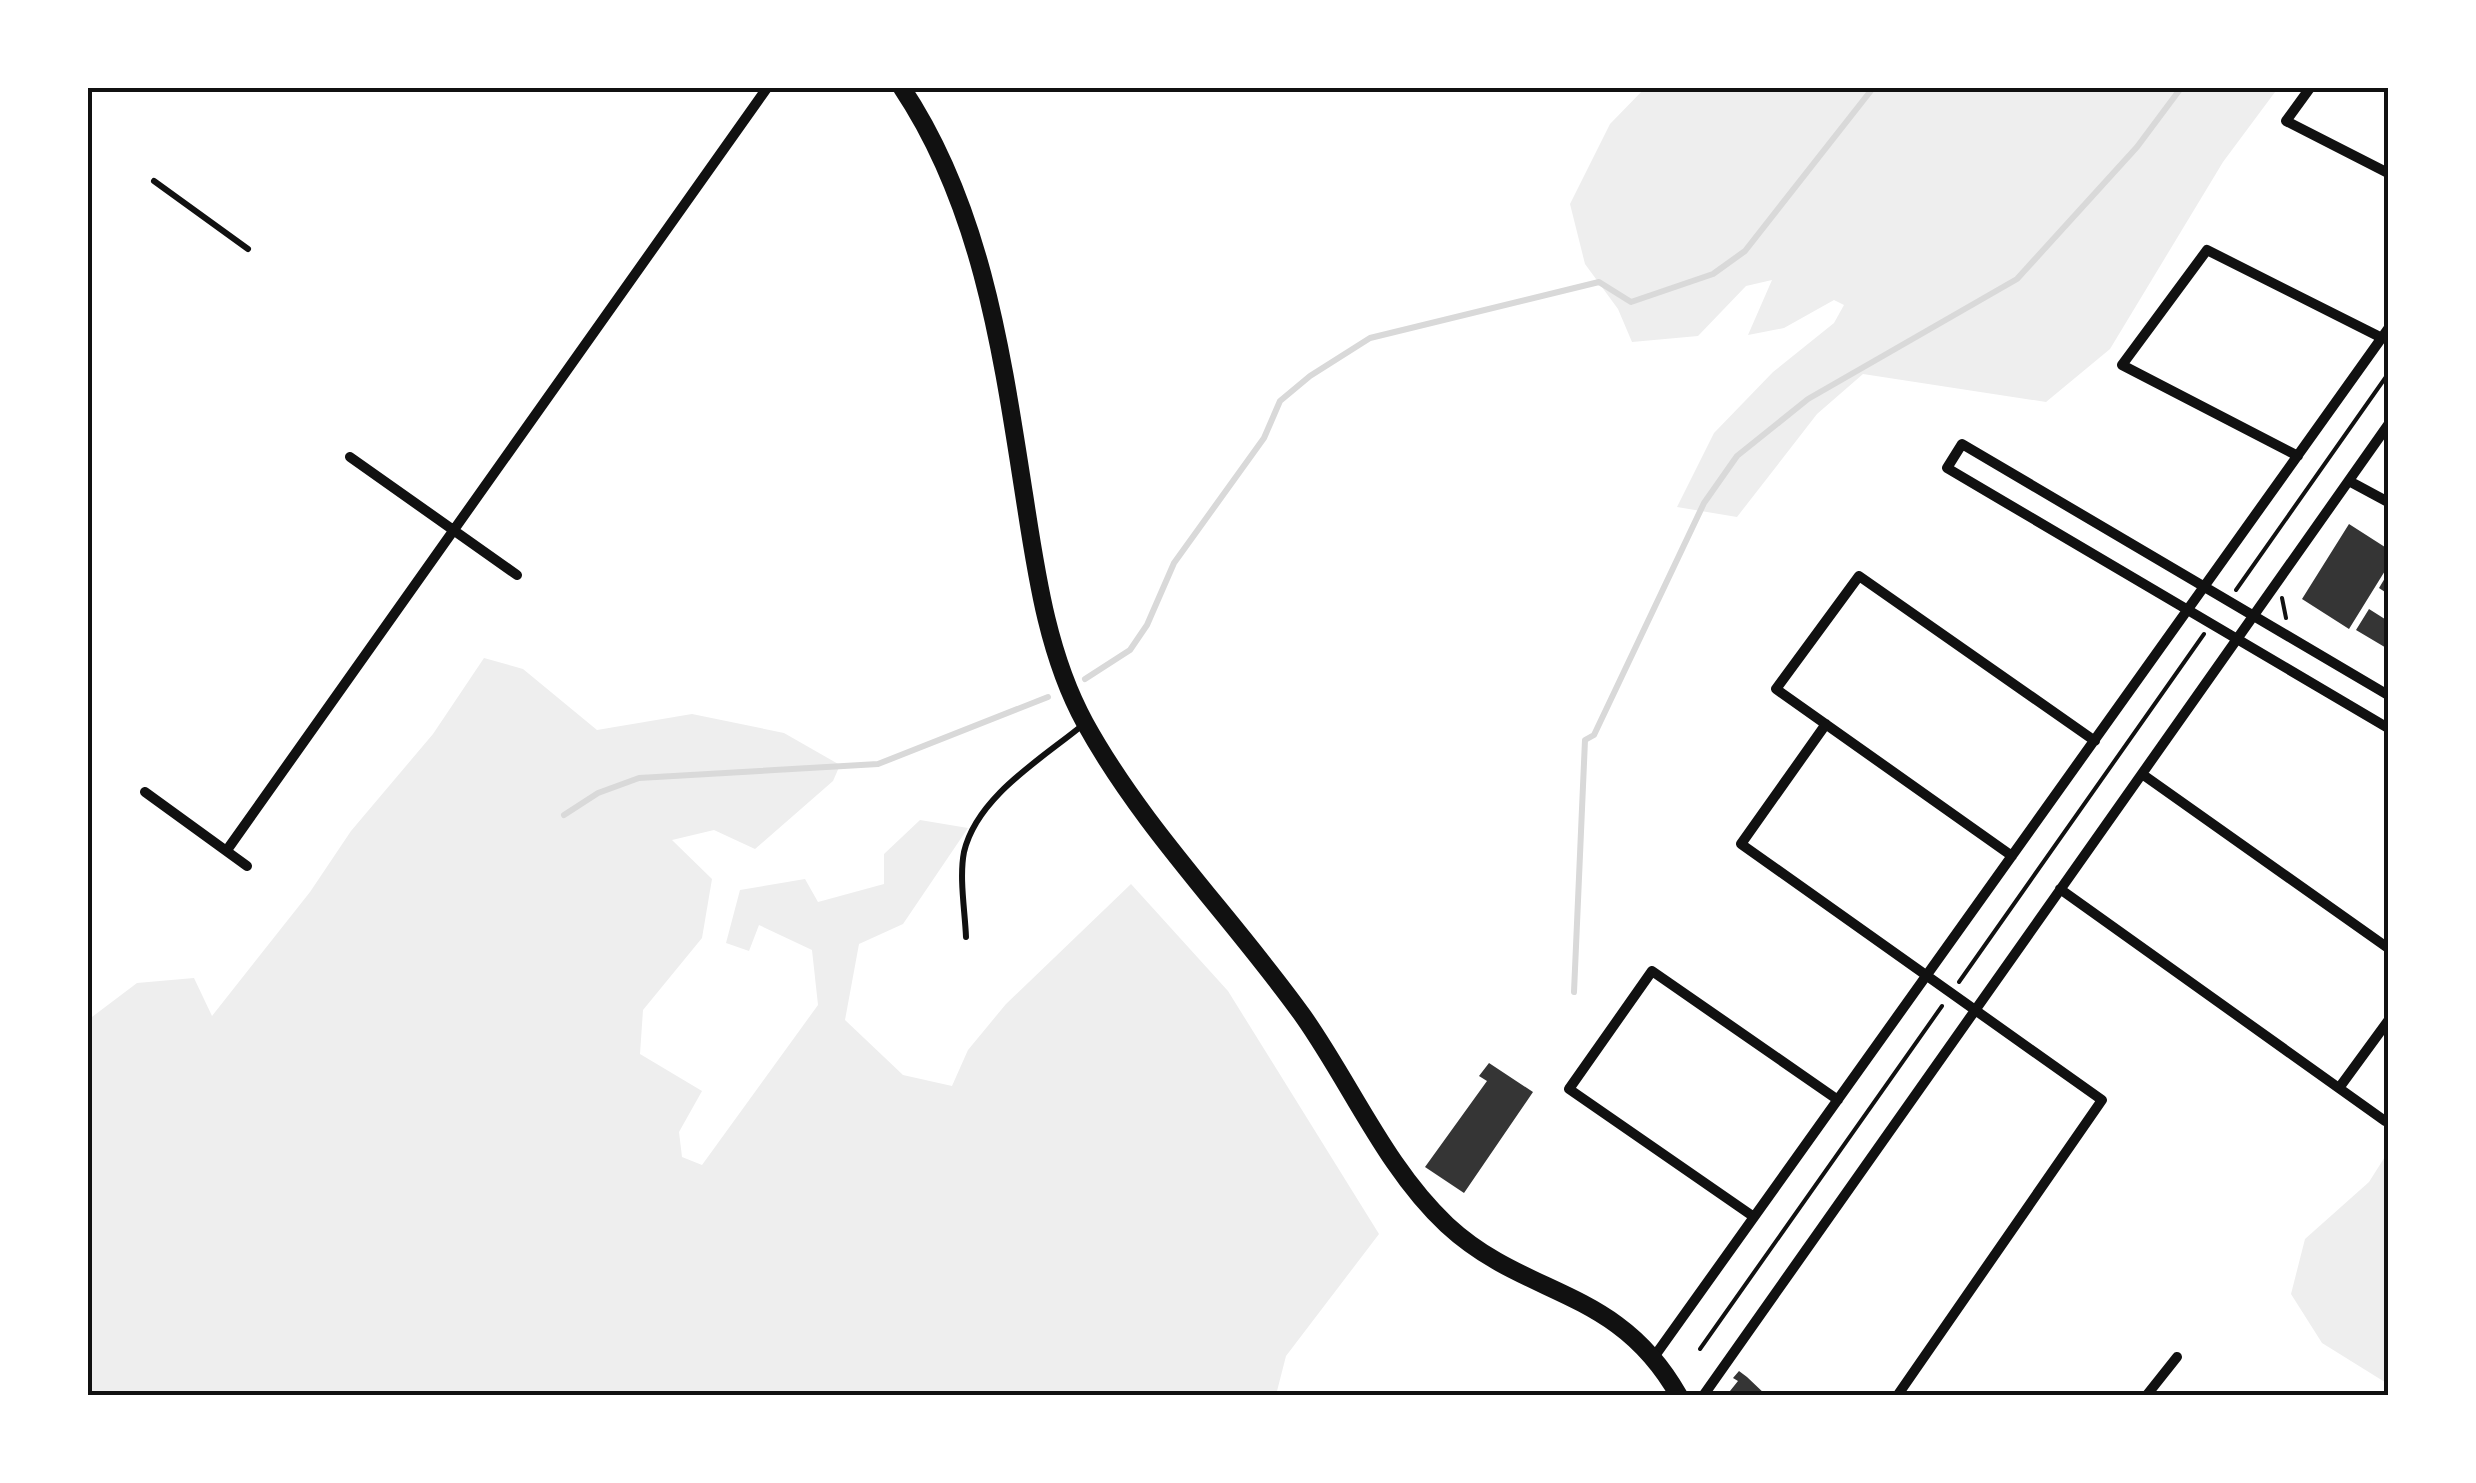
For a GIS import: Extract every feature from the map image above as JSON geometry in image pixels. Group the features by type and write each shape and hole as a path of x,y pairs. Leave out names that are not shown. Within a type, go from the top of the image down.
{"main road":[{"path":"902,88 948,176 984,277 1004,366 1040,590 1053,642 1085,724 1151,821 1300,1012 1400,1166 1436,1213 1473,1246 1611,1318 1654,1357 1679,1396"}],"street":[{"path":"227,850 766,88"},
{"path":"2310,88 2286,121 2388,173"},
{"path":"1654,1357 1927,976 2094,741 2188,610 2205,586 2298,456 2385,334 2207,250 2122,365 2298,456"},
{"path":"1703,1396 2388,425"},
{"path":"2388,695 1962,444 1947,468 2388,728"},
{"path":"350,457 517,575"},
{"path":"2348,481 2388,502"},
{"path":"2012,856 1776,689 1858,576 2094,741"},
{"path":"1826,724 1741,844 2102,1100 1897,1396"},
{"path":"2142,774 2388,948"},
{"path":"146,792 246,866"},
{"path":"2060,889 2384,1121"},
{"path":"1754,1218 1570,1089 1652,971 1838,1100"},
{"path":"2338,1088 2388,1021"},
{"path":"2146,1396 2177,1357"}],"lane":[{"path":"154,182 248,249"},
{"path":"966,937 964,852 976,825 991,803 1085,724"}],"path":[{"path":"2228,600 2388,374"},
{"path":"2274,587 2285,603 2282,632"},
{"path":"1700,1349 2212,624"}],"shaded area":[{"path":"1645,88 2278,88 2223,162 2110,349 2046,402 1863,374 1817,414 1737,517 1677,507 1714,433 1773,372 1834,323 1844,305 1834,300 1784,328 1748,335 1772,280 1746,286 1698,336 1632,342 1618,309 1585,264 1570,204 1610,124"},
{"path":"484,658 523,669 597,730 692,714 784,733 840,765 833,781 755,849 714,830 672,840 712,879 702,938 643,1010 640,1054 702,1091 679,1132 682,1157 702,1165 818,1005 812,950 759,925 749,951 726,943 740,890 805,879 818,902 884,884 884,854 920,820 968,828 903,924 859,944 845,1020 903,1075 952,1086 968,1050 1006,1004 1131,884 1228,991 1379,1234 1286,1356 1276,1395 88,1395 88,1020 137,983 194,978 212,1016 310,892 351,831 433,734"},
{"path":"2388,1152 2388,1384 2322,1343 2291,1294 2305,1239 2369,1182"}],"building":[{"path":"2349,524 2388,549 2388,566 2349,629 2302,599"},
{"path":"2388,573 2388,594 2379,588"},
{"path":"2369,609 2388,621 2388,649 2356,630"},
{"path":"1489,1063 1533,1092 1464,1193 1425,1167 1487,1081 1479,1076"},
{"path":"1739,1371 1767,1396 1726,1396 1738,1381 1733,1378"}],"waterway":[{"path":"1085,679 1130,650 1147,625 1174,563 1264,438 1280,401 1310,376 1370,338 1599,282 1631,302 1713,274 1745,251 1873,88"},
{"path":"1574,992 1585,740 1594,735 1704,503 1737,456 1808,399 2017,279 2137,147 2181,88"},
{"path":"564,815 598,793 639,778 878,764 1048,697"}]}
